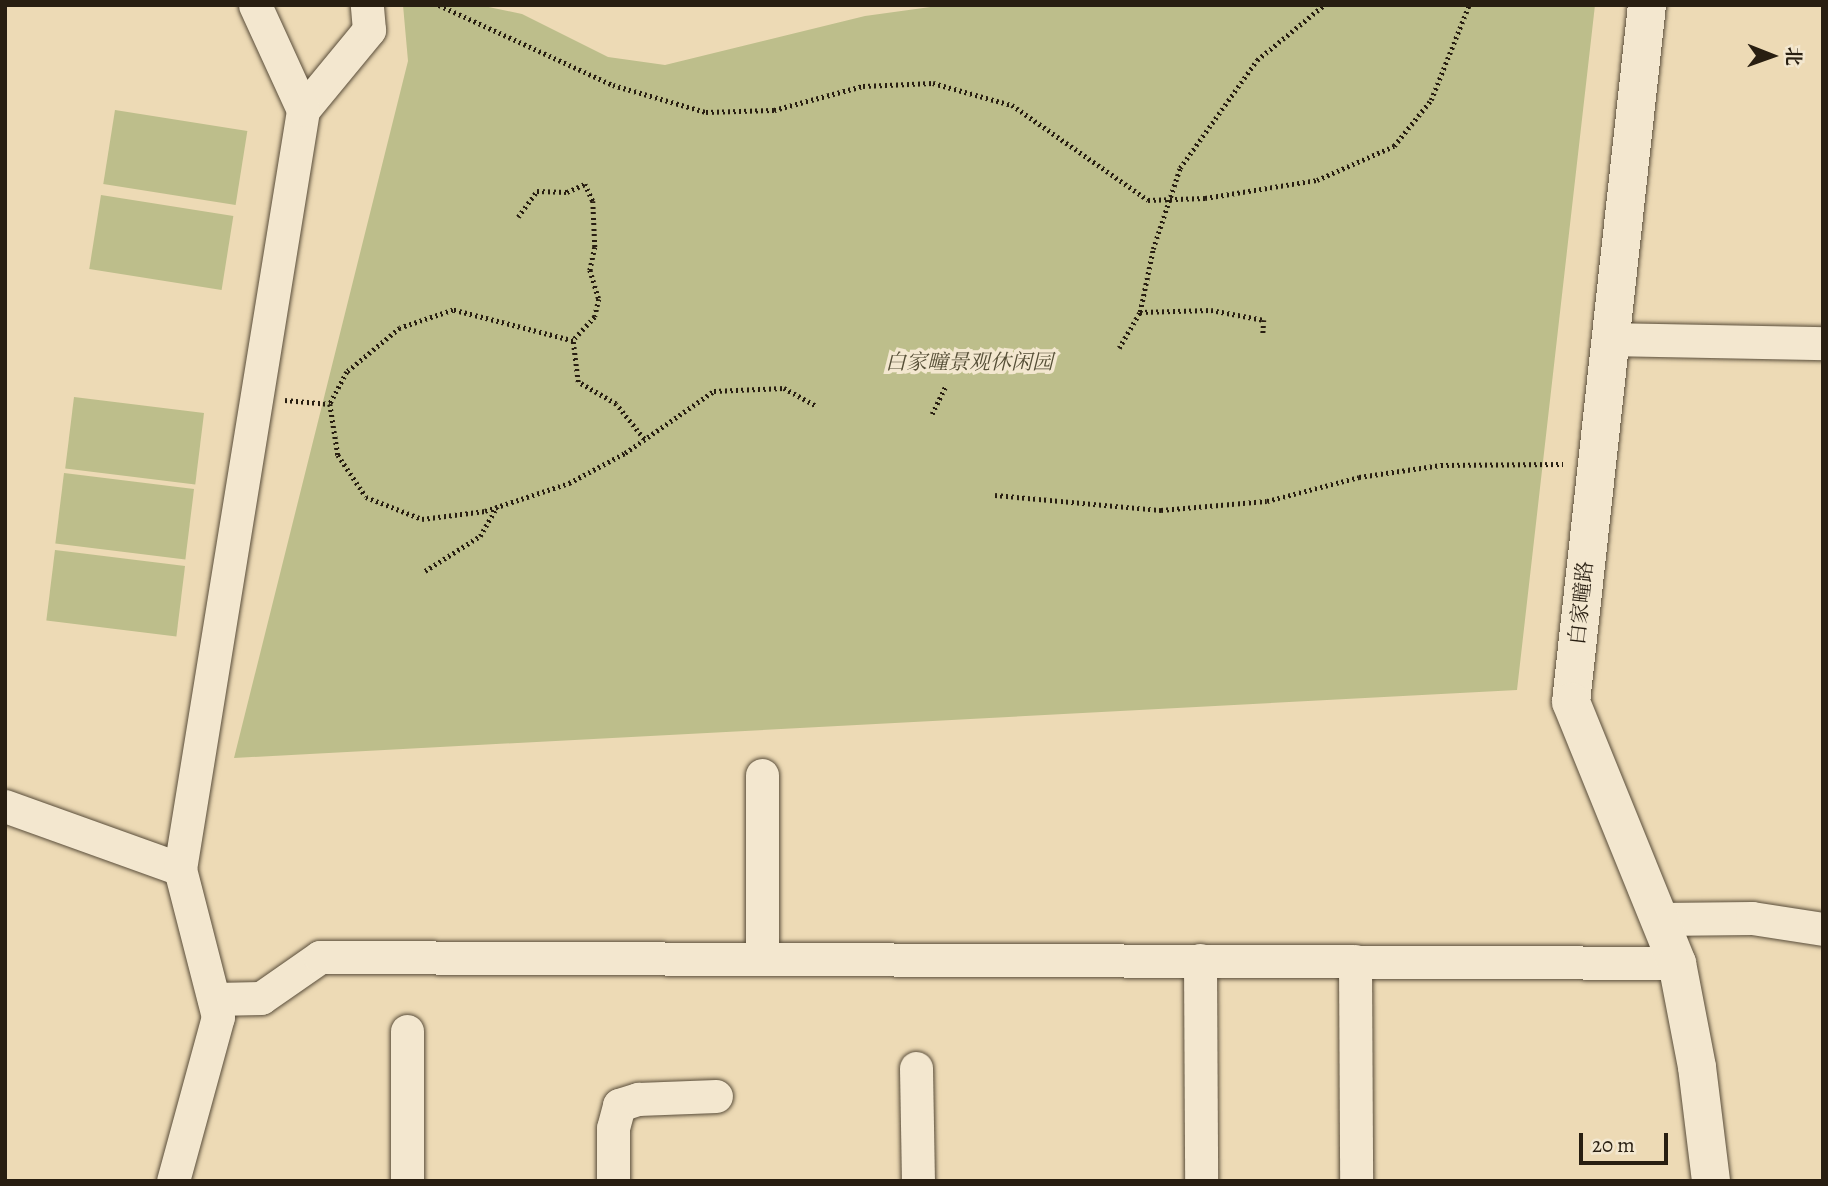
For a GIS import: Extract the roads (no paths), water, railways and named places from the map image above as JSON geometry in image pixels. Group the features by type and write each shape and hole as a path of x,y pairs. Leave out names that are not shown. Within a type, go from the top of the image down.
{"street":[{"path":"255,5 303,110"},
{"path":"173,1181 218,1017 180,869 303,110 369,30 367,5"},
{"name":"白家疃路","path":"1647,5 1570,702 1677,963 1697,1067 1711,1181"},
{"path":"1611,339 1823,343"},
{"path":"762,775 762,959"},
{"path":"5,806 180,869"},
{"path":"1659,919 1752,918 1823,929"},
{"path":"214,999 261,998 320,957 1677,963"},
{"path":"1200,961 1201,1181"},
{"path":"1355,961 1356,1181"},
{"path":"407,1031 407,1181"},
{"path":"916,1068 918,1181"},
{"path":"613,1181 613,1128 619,1105 638,1099 716,1096"}],"park label":[{"name":"白家疃景观休闲园","path":"969,362"}]}
